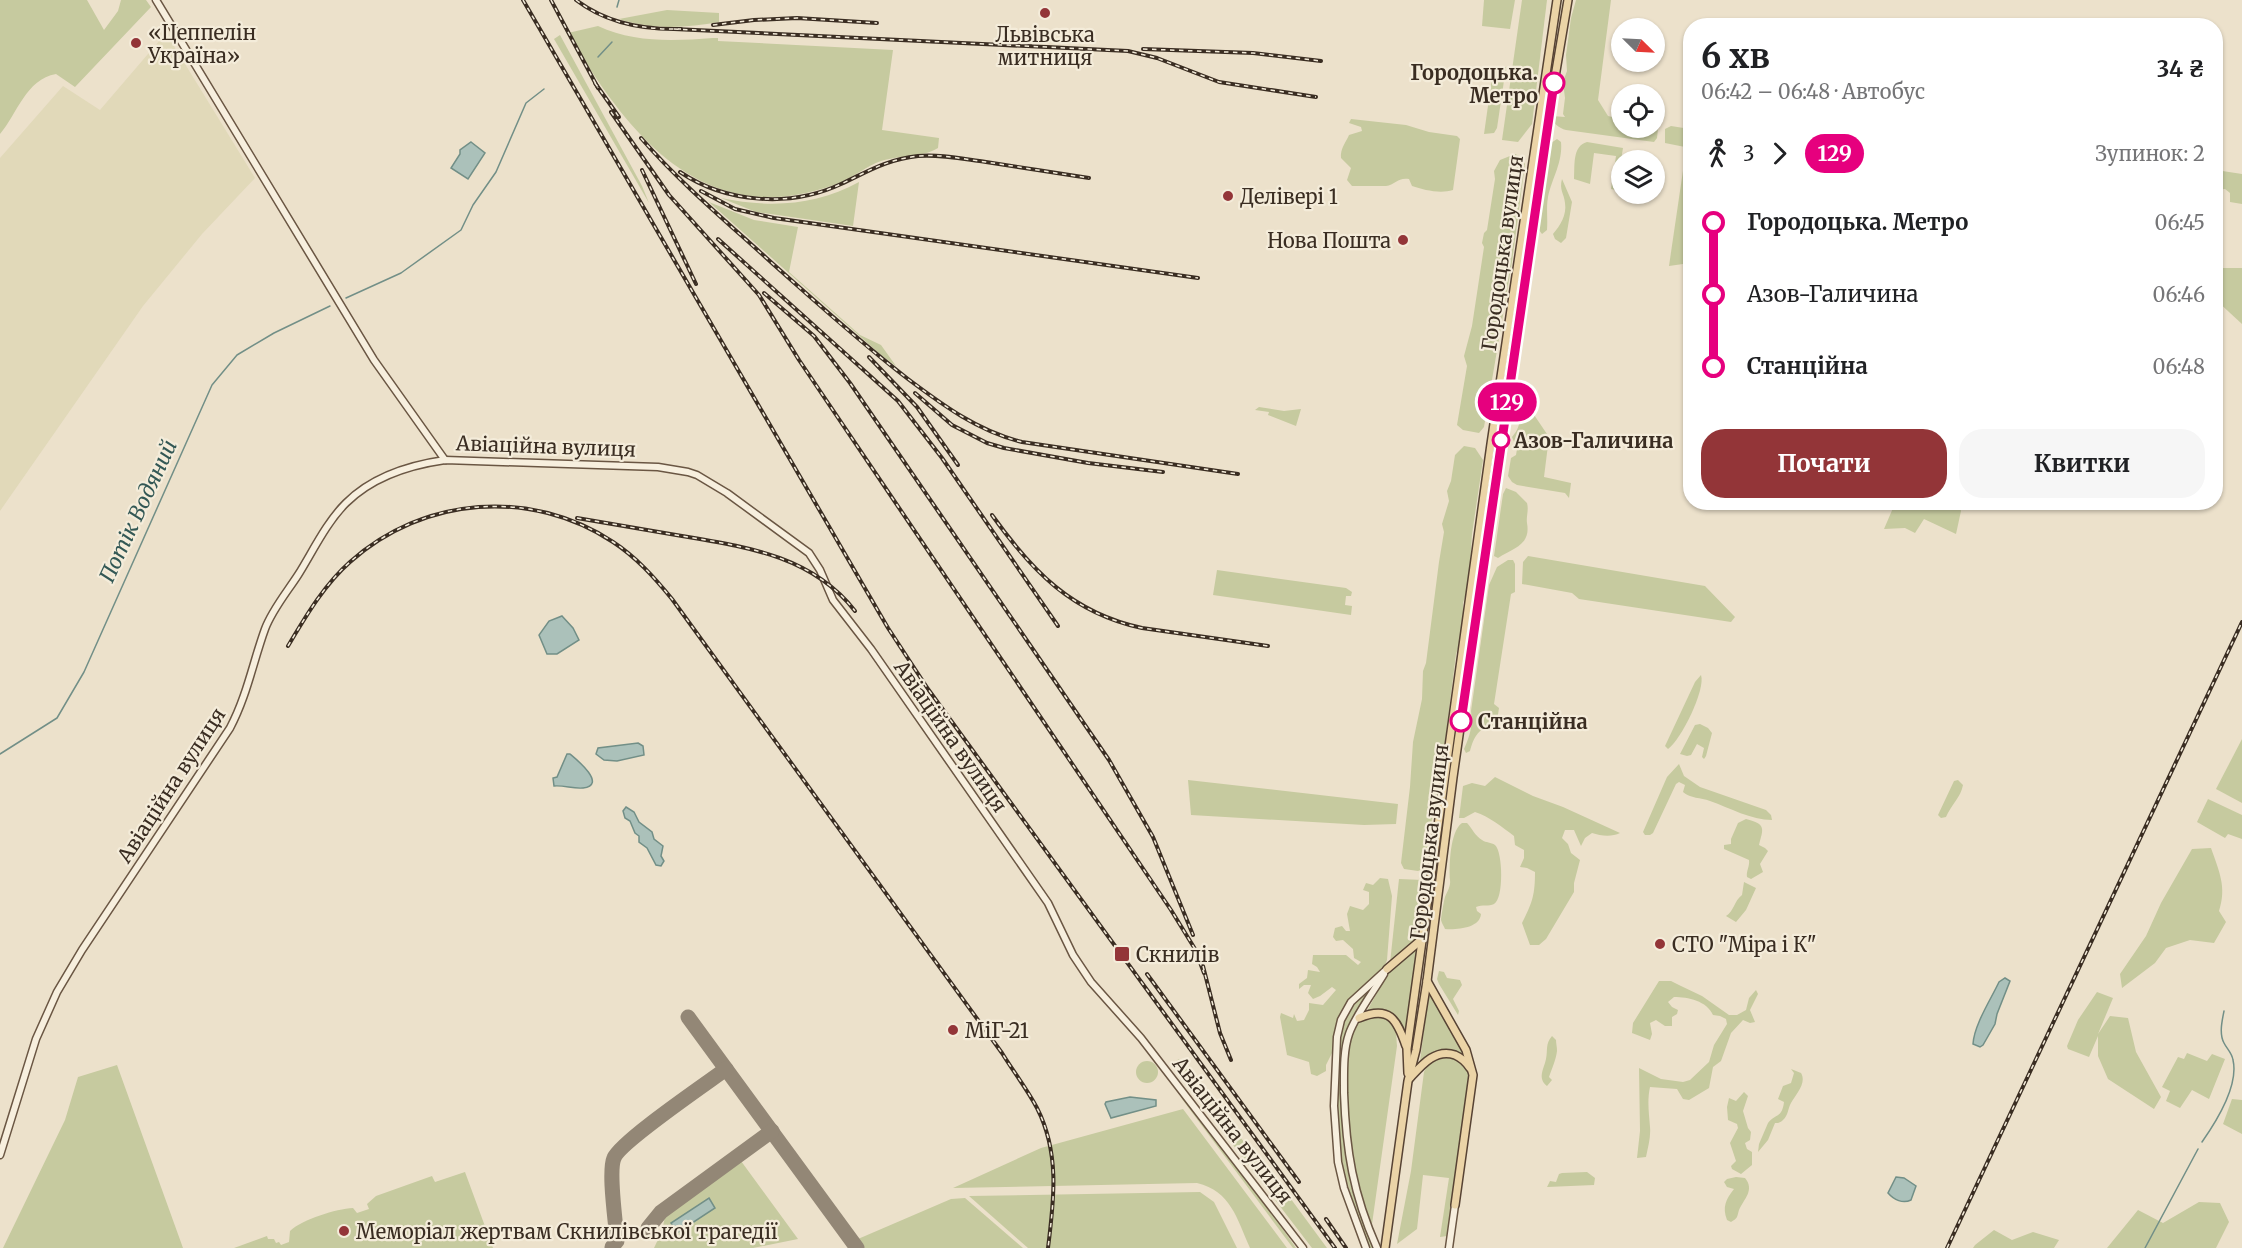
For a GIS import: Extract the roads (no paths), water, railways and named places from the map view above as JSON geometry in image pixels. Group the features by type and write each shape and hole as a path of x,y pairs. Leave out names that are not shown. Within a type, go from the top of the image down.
{"main road":[{"name":"Городоцька вулиця","path":"1408,1081 1407,1049 1421,940 1492,433 1557,0"},
{"name":"Городоцька вулиця","path":"1385,1248 1408,1081 1428,981 1455,768 1544,146 1568,0"},
{"path":"1387,969 1421,940"},
{"path":"1428,981 1466,1050 1473,1075 1455,1205"},
{"path":"1359,1017 1373,1012 1382,1012 1393,1018 1399,1026 1407,1049"},
{"path":"1408,1081 1424,1063 1441,1054 1449,1053 1466,1062 1473,1075"}],"street":[{"name":"Авіаційна вулиця","path":"156,0 389,384 445,460"},
{"name":"Авіаційна вулиця","path":"0,1155 36,1039 57,992 88,940 230,728 243,700 266,626 331,522 346,503 364,487 425,463 445,460 658,466 697,475 728,493 809,553 820,570 833,600 871,649 1048,903 1076,960 1091,982 1141,1038 1303,1248"},
{"path":"1377,1248 1353,1185 1346,1134 1345,1066 1348,1037 1387,969"},
{"path":"1366,1248 1344,1188 1338,1162 1334,1106 1337,1037 1341,1020 1351,1002 1387,969"},
{"path":"1449,1248 1455,1205"}],"water":[{"path":"471,142 485,153 468,179 451,168 460,150"},
{"path":"562,616 573,628 579,640 557,654 547,654 539,635 549,621"},
{"path":"638,743 643,746 644,755 617,761 604,760 596,754 598,748"},
{"path":"567,754 570,754 588,772 592,782 590,786 579,788 554,786 553,778 557,777"},
{"path":"626,807 634,812 639,822 652,832 654,839 663,846 661,856 664,861 661,866 656,865 647,848 639,842 639,836 635,833 630,821 625,818 623,811"},
{"path":"2005,978 2010,981 1995,1024 1980,1047 1973,1044 1976,1029 1999,982"},
{"path":"1130,1097 1156,1100 1156,1106 1111,1118 1106,1102"},
{"path":"1896,1177 1904,1178 1916,1186 1911,1200 1899,1201 1888,1193"},
{"path":"709,1198 715,1208 677,1233 671,1223"}],"waterway":[{"name":"Потік Водяний","path":"617,7 619,0"},
{"name":"Потік Водяний","path":"598,57 612,42"},
{"name":"Потік Водяний","path":"346,298 401,273 461,230 473,205 496,172 526,103 544,89"},
{"name":"Потік Водяний","path":"0,754 57,718 84,672 212,385 237,355 274,333 330,306"},
{"path":"2202,1142 2220,1114 2233,1081 2231,1053 2222,1036 2224,1011"},
{"path":"2145,1248 2198,1149"}],"railway":[{"path":"523,0 888,628 928,689 1335,1248"},
{"path":"551,0 598,88"},
{"path":"576,0 600,14 626,24 681,29"},
{"path":"713,25 797,18 877,23"},
{"path":"674,29 1128,51 1157,58 1219,82 1316,97"},
{"path":"1143,49 1253,53 1321,61"},
{"path":"595,83 619,117"},
{"path":"611,112 669,195 759,295 799,360 1171,910 1195,949 1204,973"},
{"path":"641,138 705,203 839,323 935,399 976,424 1022,442 1238,474"},
{"path":"680,172 717,190 759,199 801,197 821,192 887,163 918,156 952,157 1089,178"},
{"path":"642,170 696,284"},
{"path":"701,191 735,209 774,218 1198,278"},
{"path":"718,239 898,401 942,458 1058,626"},
{"path":"764,293 814,336 850,383 1109,760 1153,837 1193,935"},
{"path":"869,357 917,407 958,465"},
{"path":"915,393 952,425 987,443 1088,463 1163,472"},
{"path":"288,646 324,591 350,562 379,540 411,523 444,512 478,507 513,507 548,513 581,525 613,542 629,554 672,599 1002,1053 1029,1094 1044,1125 1052,1159 1053,1194 1048,1248"},
{"path":"992,515 1022,554 1039,571 1056,587 1095,612 1142,628 1268,646"},
{"path":"577,518 730,545 777,557 819,578 838,592 855,611"},
{"path":"1947,1248 2242,622"},
{"path":"1203,966 1220,1033 1231,1060"},
{"path":"1147,974 1299,1182"},
{"path":"1326,1219 1346,1248"}],"place":[{"name":"Львівська митниця","path":"1045,13"},
{"name":"«Цеппелін Україна»","path":"136,43"},
{"name":"Городоцька. Метро","path":"1554,83"},
{"name":"Делівері 1","path":"1228,196"},
{"name":"Нова Пошта","path":"1403,240"},
{"name":"Азов-Галичина","path":"1501,440"},
{"name":"Станційна","path":"1461,721"},
{"name":"СТО \"Міра і К\"","path":"1660,944"},
{"name":"Скнилів","path":"1122,954"},
{"name":"МіГ-21","path":"953,1030"},
{"name":"Меморіал жертвам Скнилівської трагедії","path":"344,1231"}]}
